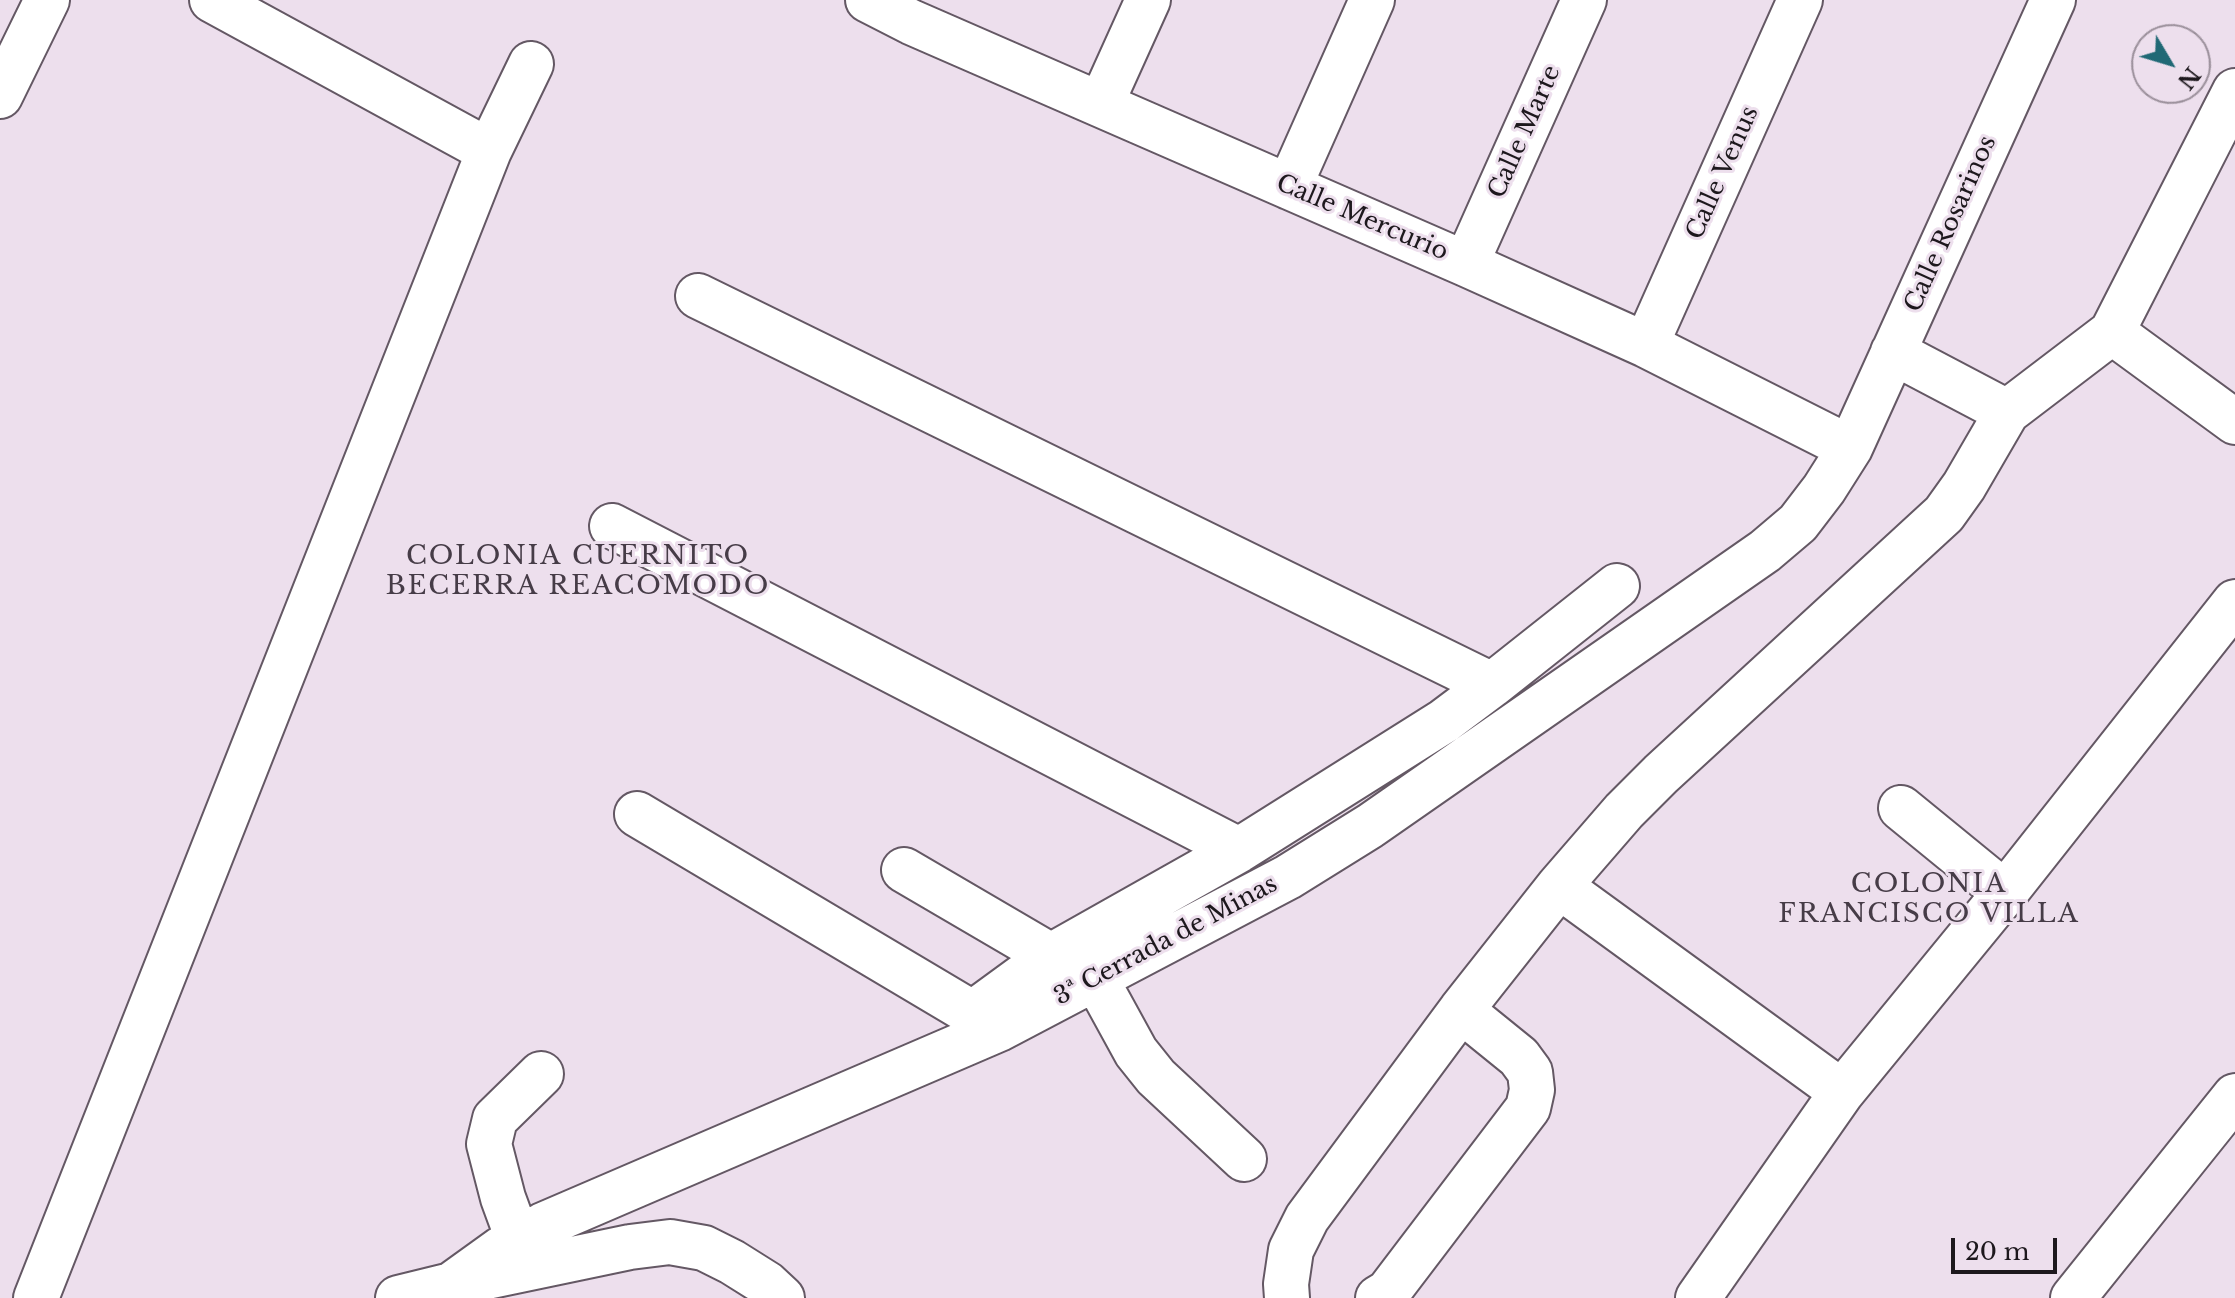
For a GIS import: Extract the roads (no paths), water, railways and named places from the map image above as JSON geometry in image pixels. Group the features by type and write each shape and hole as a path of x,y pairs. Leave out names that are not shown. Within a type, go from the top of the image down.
{"street":[{"path":"0,96 47,0"},
{"path":"212,0 489,151"},
{"name":"Calle Mercurio","path":"868,0 916,11 1101,104 1646,345 1850,448"},
{"path":"1101,104 1148,0"},
{"path":"1289,187 1372,0"},
{"name":"Calle Marte","path":"1466,264 1584,0"},
{"name":"Calle Venus","path":"1646,345 1800,0"},
{"name":"Calle Rosarinos","path":"1850,448 2053,0"},
{"path":"36,1298 489,151 531,64"},
{"path":"1287,1298 1291,1250 1307,1218 1461,1010 1559,886 1624,811 1661,774 1944,514 2007,412 2112,332 2235,91"},
{"path":"698,296 1492,685"},
{"path":"2112,332 2235,422"},
{"path":"1893,352 2007,412"},
{"name":"3ª Cerrada de Minas","path":"398,1298 451,1285 518,1239 558,1219 986,1021 1096,979 1288,877 1370,826 1765,551 1798,523 1850,448"},
{"path":"612,526 1239,850"},
{"path":"637,814 986,1021 1051,956 1239,850 1444,721 1617,586"},
{"path":"1698,1298 1842,1092 2005,893 2235,602"},
{"path":"1901,808 2005,893"},
{"path":"904,870 1051,956"},
{"path":"1559,886 1842,1092"},
{"path":"1096,979 1136,1052 1156,1077 1244,1159"},
{"path":"1378,1298 1388,1292 1528,1108 1532,1090 1530,1072 1519,1057 1461,1010"},
{"path":"518,1239 489,1144 495,1119 541,1074"},
{"path":"2073,1298 2235,1096"},
{"path":"451,1285 630,1247 670,1242 704,1248 732,1262 767,1284 782,1298"}],"district":[{"name":"COLONIA CUERNITO BECERRA REACOMODO","path":"578,572"},
{"name":"COLONIA FRANCISCO VILLA","path":"1929,900"}]}
